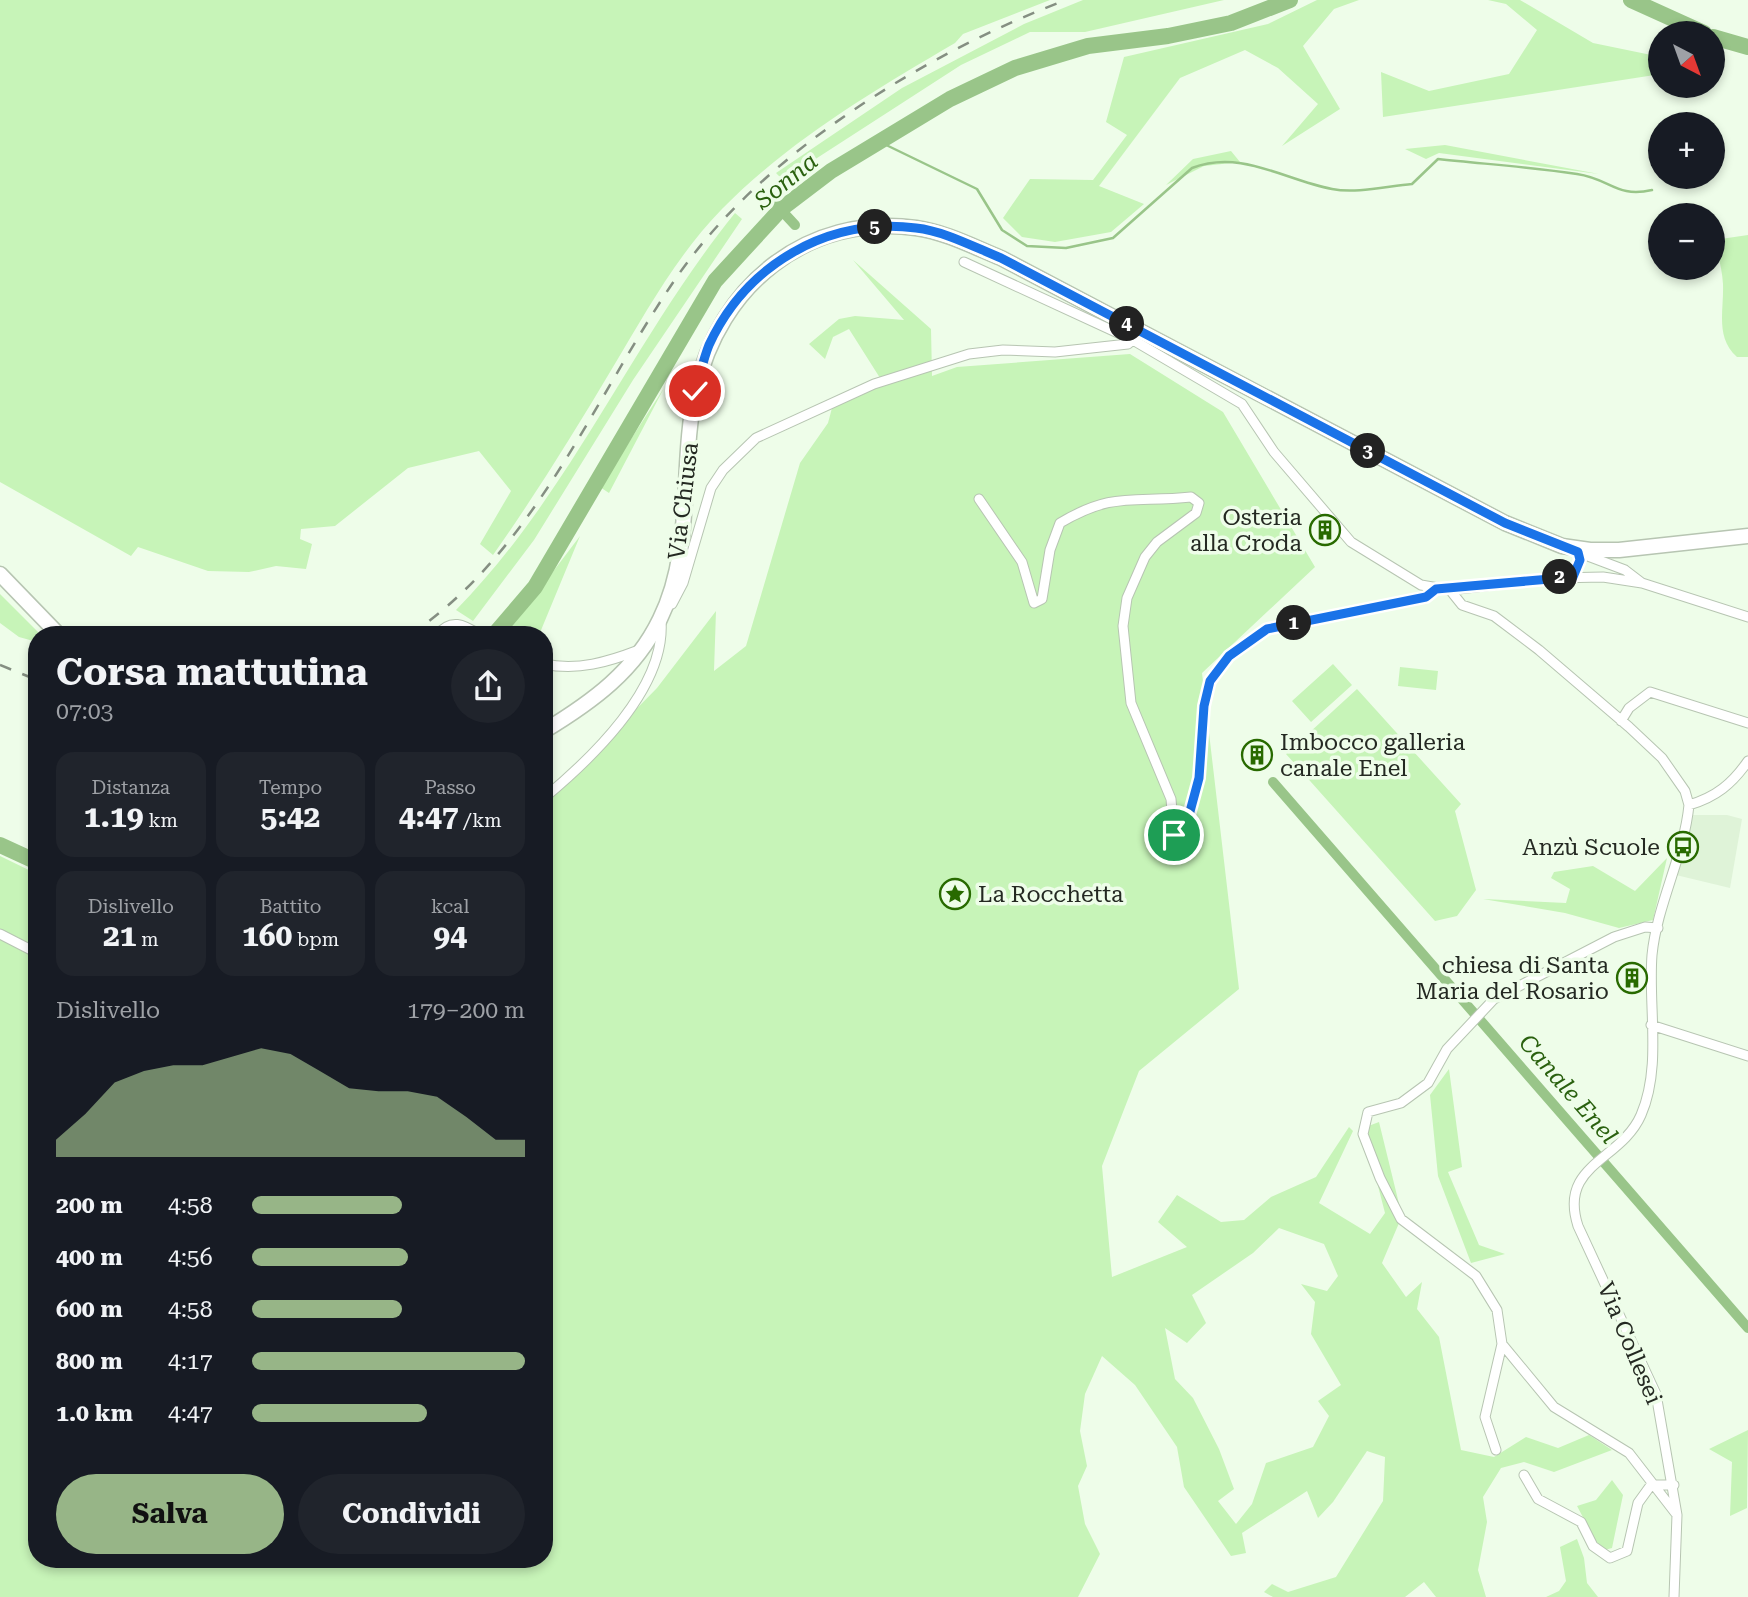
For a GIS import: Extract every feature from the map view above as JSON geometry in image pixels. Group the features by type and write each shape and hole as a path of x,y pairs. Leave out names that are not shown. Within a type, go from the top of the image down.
{"main road":[{"name":"Via Chiusa","path":"553,726 584,707 621,676 644,649 661,618 680,547 695,391 708,348 735,301 789,251 831,234 868,227 917,228 1001,258 1505,523 1562,546 1619,550 1748,536"},
{"path":"0,574 51,626"}],"street":[{"path":"964,262 1133,340 1242,404 1274,452 1351,542 1406,579 1436,589 1450,590 1573,577 1603,577 1642,583 1748,617"},
{"path":"553,790 604,744 632,707 647,680 657,653 661,618 683,583 711,488 723,470 756,438 874,384 969,354 1055,352 1128,344 1133,340"},
{"path":"979,499 1022,562 1034,603 1039,603 1045,586 1049,550 1060,523 1089,508 1115,499 1191,497 1199,503 1196,513 1157,542 1145,557 1131,586 1123,625 1131,703 1171,799 1174,835 1181,837 1199,778 1204,706 1210,681 1229,656 1267,629 1426,597 1436,589"},
{"path":"1562,546 1625,569 1642,583"},
{"path":"1573,577 1580,560 1578,552"},
{"path":"1450,590 1462,605 1494,617 1539,650 1621,720 1662,758 1685,791 1689,805 1721,792 1733,782 1748,761"},
{"path":"444,626 457,623 464,626"},
{"path":"553,665 578,668 644,649"},
{"path":"1621,720 1629,708 1650,692 1748,723"},
{"name":"Via Collesei","path":"1674,1597 1678,1515 1656,1394 1574,1212 1575,1188 1632,1130 1643,1110 1651,1071 1652,953 1689,805"},
{"path":"1496,1450 1486,1417 1502,1345 1497,1310 1476,1276 1401,1219 1380,1178 1363,1134 1368,1112 1401,1103 1428,1083 1447,1049 1463,1028 1494,999 1614,937 1645,927 1658,928"},
{"path":"0,934 28,948"},
{"path":"1651,1025 1748,1056"},
{"path":"1502,1345 1554,1407 1629,1453 1651,1485 1678,1515"},
{"path":"1524,1475 1538,1499 1581,1522 1593,1546 1610,1558 1627,1551 1638,1503 1651,1485"},
{"path":"1651,1485 1674,1485"}],"shaded area":[{"path":"1689,815 1727,815 1742,819 1730,888 1676,875"}],"green space":[{"path":"0,0 1050,0 963,34 955,43 863,99 804,139 748,184 722,209 691,245 663,285 555,462 493,555 480,544 511,491 479,451 408,468 335,526 301,529 300,539 312,544 306,569 276,566 249,572 208,571 138,547 131,556 0,482"},
{"path":"1083,0 1224,0 1085,32 1030,32 961,65 783,180 776,173 902,88 1024,24"},
{"path":"1317,0 1359,0 1334,9 1303,46 1340,109 1282,146 1318,104 1278,68 1245,50 1180,78 1099,186 1144,204 1111,232 1055,242 1022,237 1003,218 1030,179 1093,180 1127,135 1106,122 1124,57 1268,24"},
{"path":"1488,0 1520,0 1593,43 1648,54 1648,76 1383,117 1381,72 1429,91 1509,74 1537,30 1506,4"},
{"path":"1445,145 1599,174 1439,153 1426,159 1405,149"},
{"path":"1231,151 1240,162 1204,166 1166,185 1193,159"},
{"path":"735,213 742,219 633,380 534,540 473,621 456,610 497,565 534,516 698,261"},
{"path":"1748,235 1748,357 1737,357 1730,349 1723,332 1725,238"},
{"path":"853,260 931,329 932,376 957,367 1130,354 1223,412 1315,567 1202,673 1239,989 1139,1071 1102,1166 1112,1277 1187,1247 1158,1222 1177,1195 1221,1222 1244,1220 1271,1197 1316,1177 1349,1127 1353,1131 1319,1203 1370,1234 1385,1213 1363,1128 1379,1122 1402,1216 1382,1263 1406,1297 1422,1282 1417,1309 1439,1337 1461,1450 1494,1457 1526,1437 1558,1448 1589,1435 1612,1450 1554,1472 1524,1462 1501,1468 1483,1497 1487,1522 1478,1570 1486,1597 1436,1597 1424,1582 1405,1597 1273,1597 1264,1592 1272,1584 1288,1592 1336,1577 1383,1501 1385,1457 1367,1451 1333,1502 1318,1518 1307,1491 1242,1533 1246,1553 1231,1556 1184,1487 1177,1447 1135,1385 1102,1356 1085,1394 1080,1431 1087,1466 1078,1486 1085,1524 1100,1554 1078,1597 0,1597 0,856 28,870 28,1568 553,1568 553,794 657,688 716,611 714,671 746,646 800,463 828,423 832,408 880,378 849,329 833,337 825,359 809,344 839,319 855,316 904,320","holes":["1279,1228 1324,1244 1338,1276 1327,1291 1301,1284 1315,1302 1311,1334 1341,1385 1318,1401 1329,1416 1313,1447 1266,1463 1252,1504 1236,1524 1218,1501 1234,1489 1219,1449 1193,1398 1175,1379 1165,1328 1187,1343 1206,1323 1192,1295 1253,1253"]},
{"path":"664,388 609,493 600,487"},
{"path":"580,536 543,626 512,626"},
{"path":"0,594 32,626 28,626 28,640 19,637 0,623"},
{"path":"1333,664 1352,685 1311,722 1292,701"},
{"path":"1400,667 1438,671 1436,690 1398,686"},
{"path":"1357,689 1461,804 1455,811 1476,890 1457,916 1435,921 1286,754"},
{"path":"1667,858 1653,920 1619,928 1565,913 1483,899 1566,903 1570,889 1551,878 1554,872 1593,866 1635,891"},
{"path":"1449,1069 1462,1167 1448,1172 1479,1245 1505,1254 1471,1263 1438,1176 1430,1095"},
{"path":"1748,1430 1747,1508 1730,1516 1732,1462 1709,1449"},
{"path":"1612,1480 1623,1495 1612,1548 1601,1551 1577,1506 1596,1500"},
{"path":"1577,1539 1584,1558 1587,1583 1598,1597 1546,1597 1559,1591 1566,1581 1560,1547"}],"waterway":[{"name":"Sonna","path":"502,626 535,587 715,281 781,209 831,171 950,99 1015,68 1088,46 1168,36 1231,23 1290,0"},
{"name":"Sonna","path":"1631,0 1677,21"},
{"name":"Sonna","path":"1726,41 1748,47"},
{"path":"880,142 977,189 1002,230 1027,246 1066,248 1113,238 1192,168 1210,163 1245,164 1314,185 1341,190 1412,184 1438,159 1589,176 1630,192 1652,190"},
{"name":"Canale Enel","path":"770,198 795,225"},
{"name":"Canale Enel","path":"1273,782 1748,1328"},
{"name":"Sonna","path":"0,845 28,858"}],"railway":[{"path":"421,626 453,601 492,562 525,519 556,475 670,287 706,240 748,195 795,153 900,80 956,49 1066,0"},
{"path":"0,665 28,676"}],"place":[{"name":"Osteria alla Croda","path":"1325,530"},
{"name":"Imbocco galleria canale Enel","path":"1257,755"},
{"name":"Anzù Scuole","path":"1683,847"},
{"name":"La Rocchetta","path":"955,894"},
{"name":"chiesa di Santa Maria del Rosario","path":"1632,978"}],"route":[{"path":"695,391 708,348 735,301 789,251 831,234 868,227 917,228 1001,258 1505,523 1578,552 1580,560 1573,577 1450,590 1436,589 1426,597 1267,629 1243,645 1229,656 1210,681 1204,706 1199,778 1185,830 1181,837 1174,835"}]}
